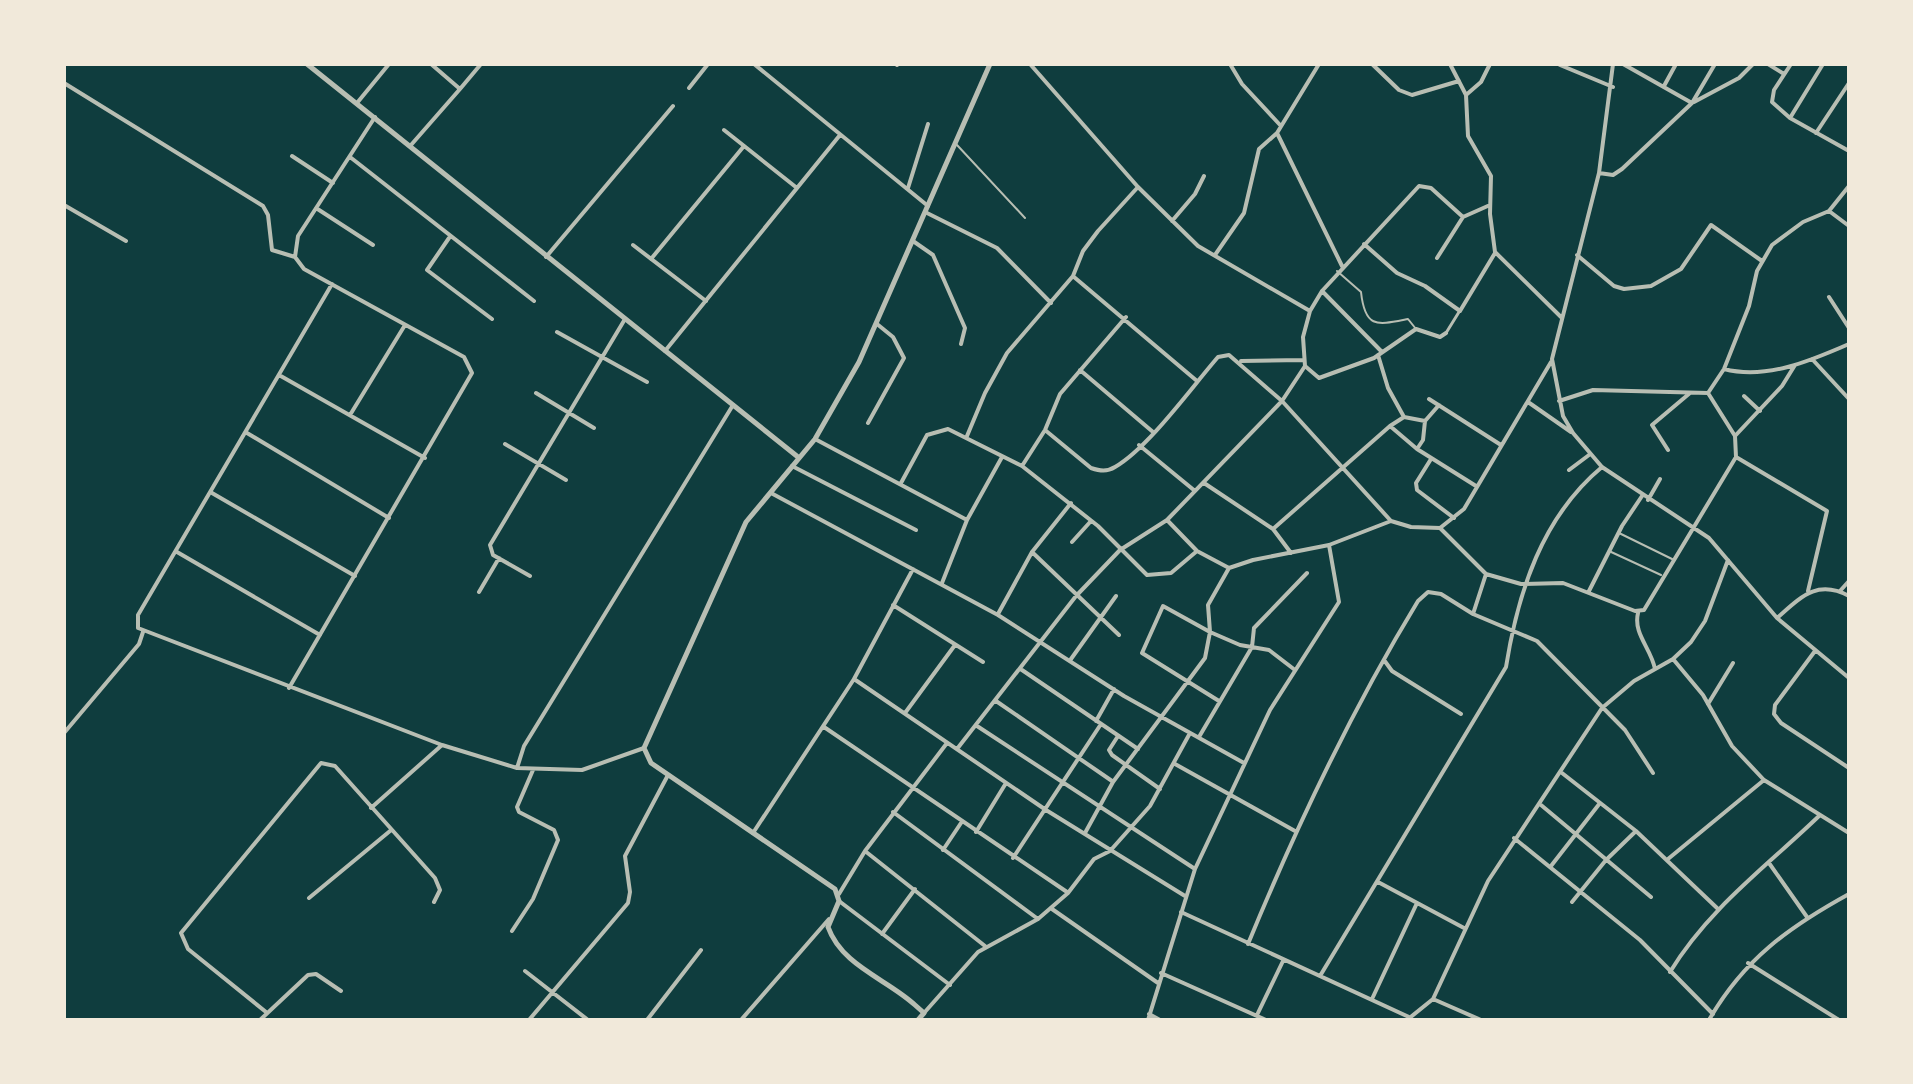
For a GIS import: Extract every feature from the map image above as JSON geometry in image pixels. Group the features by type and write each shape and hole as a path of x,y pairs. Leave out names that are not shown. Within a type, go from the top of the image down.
{"street":[{"path":"307,64 798,457"},
{"path":"357,103 389,64"},
{"path":"431,64 460,89"},
{"path":"411,145 481,64"},
{"path":"689,88 708,64"},
{"path":"754,64 908,188 927,209 997,248 1051,303"},
{"path":"332,284 136,621 143,632 442,745 517,768 582,770 644,748 746,522 815,439 844,392 957,145 990,64"},
{"path":"1030,64 1138,187 1198,246 1310,311"},
{"path":"1230,64 1242,84 1281,126"},
{"path":"1215,255 1244,213 1251,190 1255,157 1277,133 1319,64"},
{"path":"1372,64 1399,90 1412,95 1459,81"},
{"path":"1450,64 1466,95 1468,136 1491,176 1490,205 1495,252 1446,333 1440,337 1416,329 1380,353 1319,378 1305,366 1303,360 1310,311 1322,291 1337,271 1423,185 1463,217"},
{"path":"1466,95 1481,82 1490,64"},
{"path":"1045,430 1088,465 1101,471 1114,468 1153,432 1220,355 1229,355 1282,401 1391,521 1411,527 1440,528 1464,509 1552,359 1599,173 1613,87 1613,64"},
{"path":"1623,64 1692,103"},
{"path":"1664,86 1676,64"},
{"path":"1692,103 1715,64"},
{"path":"1599,173 1618,173 1692,103 1739,78 1753,64"},
{"path":"1768,64 1784,74"},
{"path":"1791,64 1774,90 1772,102 1790,118 1849,151"},
{"path":"1790,118 1823,64"},
{"path":"1560,65 1613,87"},
{"path":"64,83 251,196 268,215 272,250 295,257 304,269 464,357 472,369 469,382 289,688"},
{"path":"1816,133 1849,83"},
{"path":"546,257 673,106"},
{"path":"295,257 298,236 375,117"},
{"path":"908,188 928,124"},
{"path":"724,130 798,188"},
{"path":"1277,133 1342,266"},
{"path":"665,351 840,135"},
{"path":"651,259 744,146"},
{"path":"292,156 333,183"},
{"path":"350,157 449,238 534,301"},
{"path":"1172,221 1195,194 1204,176"},
{"path":"1708,393 1724,369 1749,306 1762,261 1787,232 1829,211 1849,186"},
{"path":"967,436 995,373 1073,276 1083,251 1098,231 1138,187"},
{"path":"64,205 126,241"},
{"path":"1437,258 1463,217 1490,205"},
{"path":"316,208 373,245"},
{"path":"1829,211 1849,226"},
{"path":"1577,255 1614,286 1624,289 1651,286 1681,269 1705,229 1713,226 1762,261"},
{"path":"449,238 427,270 492,319"},
{"path":"913,241 933,255 965,328 961,344"},
{"path":"1364,244 1397,273 1425,286 1460,311"},
{"path":"633,245 706,301"},
{"path":"1495,252 1561,317"},
{"path":"1073,276 1126,317 1197,381"},
{"path":"1322,291 1380,353 1388,388 1404,417"},
{"path":"1829,297 1849,328"},
{"path":"1022,466 1045,430 1057,399 1126,317"},
{"path":"530,576 489,551 490,545 625,319"},
{"path":"868,423 904,358 893,337 877,324"},
{"path":"350,415 405,325"},
{"path":"557,332 647,382"},
{"path":"1724,369 1752,374 1812,359 1849,344"},
{"path":"1552,359 1559,401 1573,433 1589,455 1642,496 1709,538 1777,618 1849,678"},
{"path":"1812,359 1849,399"},
{"path":"1238,361 1303,360"},
{"path":"1735,436 1782,386 1795,364"},
{"path":"957,749 1043,643 1076,596 1120,550 1167,520 1204,483 1282,401 1305,366"},
{"path":"1080,370 1153,432"},
{"path":"279,375 425,458"},
{"path":"1559,401 1593,390 1708,393"},
{"path":"1842,392 1849,390"},
{"path":"1668,450 1651,429 1652,425 1691,392"},
{"path":"536,393 594,428"},
{"path":"1655,669 1650,651 1637,631 1640,612 1736,457 1735,436 1708,393"},
{"path":"1744,396 1760,411"},
{"path":"1429,399 1501,445"},
{"path":"1528,402 1573,433"},
{"path":"517,768 524,746 733,405"},
{"path":"1417,449 1423,440 1425,421 1439,405"},
{"path":"1273,529 1343,471 1390,426 1404,417 1425,421"},
{"path":"1390,426 1431,459 1476,486"},
{"path":"901,483 927,435 948,429 1022,466 1071,503 1139,570 1158,576 1171,573 1197,551"},
{"path":"246,433 389,518"},
{"path":"815,439 967,520"},
{"path":"505,444 566,480"},
{"path":"1139,445 1195,491"},
{"path":"1569,470 1589,455"},
{"path":"942,583 967,520 1002,457"},
{"path":"1736,457 1827,511 1808,591"},
{"path":"1431,459 1416,483 1417,490 1454,518"},
{"path":"792,466 916,530"},
{"path":"1320,976 1506,667 1512,629 1526,584 1560,509 1578,487 1602,467"},
{"path":"1648,500 1660,479"},
{"path":"1204,483 1273,529 1291,553"},
{"path":"769,492 942,583 1159,716 1244,763"},
{"path":"212,493 355,576"},
{"path":"1589,591 1618,532 1642,496"},
{"path":"998,615 1032,552 1071,503"},
{"path":"1167,520 1197,551 1229,568 1329,545 1391,521"},
{"path":"1072,542 1091,521"},
{"path":"1440,528 1486,574 1526,584 1554,581 1589,591 1640,612"},
{"path":"1160,1020 1149,1017 1195,869 1244,763 1295,670 1339,602 1329,545"},
{"path":"176,551 320,635"},
{"path":"1032,552 1068,583 1076,596 1119,635"},
{"path":"479,592 499,558"},
{"path":"1181,912 1408,1018 1433,999 1488,881 1514,838 1541,805 1602,708 1634,681 1673,659 1691,642 1705,621 1729,559"},
{"path":"1085,833 1113,782 1207,653 1210,632 1208,605 1229,568"},
{"path":"753,833 854,679 913,569"},
{"path":"1199,737 1252,647 1254,628 1307,573"},
{"path":"1473,614 1486,574"},
{"path":"1840,591 1849,581"},
{"path":"1777,618 1808,591 1821,587 1849,596"},
{"path":"1248,944 1295,831 1351,716 1418,601 1428,592 1441,594 1473,614 1537,641 1633,740 1653,773"},
{"path":"1071,660 1116,596"},
{"path":"893,605 983,662"},
{"path":"1219,701 1142,653 1163,606 1210,632 1269,650 1295,670"},
{"path":"64,733 139,644 143,632"},
{"path":"905,713 955,645"},
{"path":"1815,651 1775,705 1774,714 1781,723 1849,768"},
{"path":"1673,659 1708,704 1716,724 1764,780 1849,833"},
{"path":"1384,660 1392,671 1461,714"},
{"path":"1708,704 1733,663"},
{"path":"1022,670 1138,749"},
{"path":"854,679 1046,810 1185,896"},
{"path":"1013,858 1046,810 1114,689"},
{"path":"996,701 1113,782"},
{"path":"977,726 1195,869"},
{"path":"824,727 975,833 1068,893"},
{"path":"918,1020 986,946 1052,909 1094,859 1110,851 1160,789 1190,733"},
{"path":"1118,736 1110,752 1160,789"},
{"path":"741,1020 829,919 865,851 947,743"},
{"path":"371,808 442,745"},
{"path":"644,748 651,763 826,881 839,898 950,985"},
{"path":"266,1012 188,949 181,938 184,927 321,763 335,766 438,882 439,895 434,902"},
{"path":"1175,764 1295,831"},
{"path":"512,931 533,899 558,840 554,830 519,812 517,807 533,770"},
{"path":"1562,773 1636,831 1718,908"},
{"path":"529,1020 628,903 630,892 625,856 668,775"},
{"path":"1668,859 1764,780"},
{"path":"975,833 1006,783"},
{"path":"1551,866 1600,803"},
{"path":"1541,805 1651,897"},
{"path":"893,812 1038,919"},
{"path":"1670,972 1690,939 1718,908 1819,816"},
{"path":"943,850 961,823"},
{"path":"309,898 390,831"},
{"path":"1572,902 1606,860 1636,831"},
{"path":"1514,838 1640,940 1713,1014"},
{"path":"865,851 986,946"},
{"path":"1769,862 1807,917"},
{"path":"1378,882 1464,928"},
{"path":"882,934 915,889"},
{"path":"1709,1020 1748,963 1807,917 1849,894"},
{"path":"1372,999 1417,903"},
{"path":"1052,909 1158,983"},
{"path":"829,919 833,941 853,960 924,1013"},
{"path":"647,1020 701,950"},
{"path":"1257,1015 1283,961"},
{"path":"1748,963 1839,1020"},
{"path":"525,971 588,1020"},
{"path":"1161,973 1266,1020"},
{"path":"260,1020 308,975 316,974 341,991"},
{"path":"1433,999 1481,1020"}],"lane":[{"path":"957,145 1025,218"},
{"path":"1337,271 1361,292 1363,311 1370,319 1385,325 1408,319 1416,329"},
{"path":"1618,532 1672,559"},
{"path":"1608,551 1664,577"}]}
